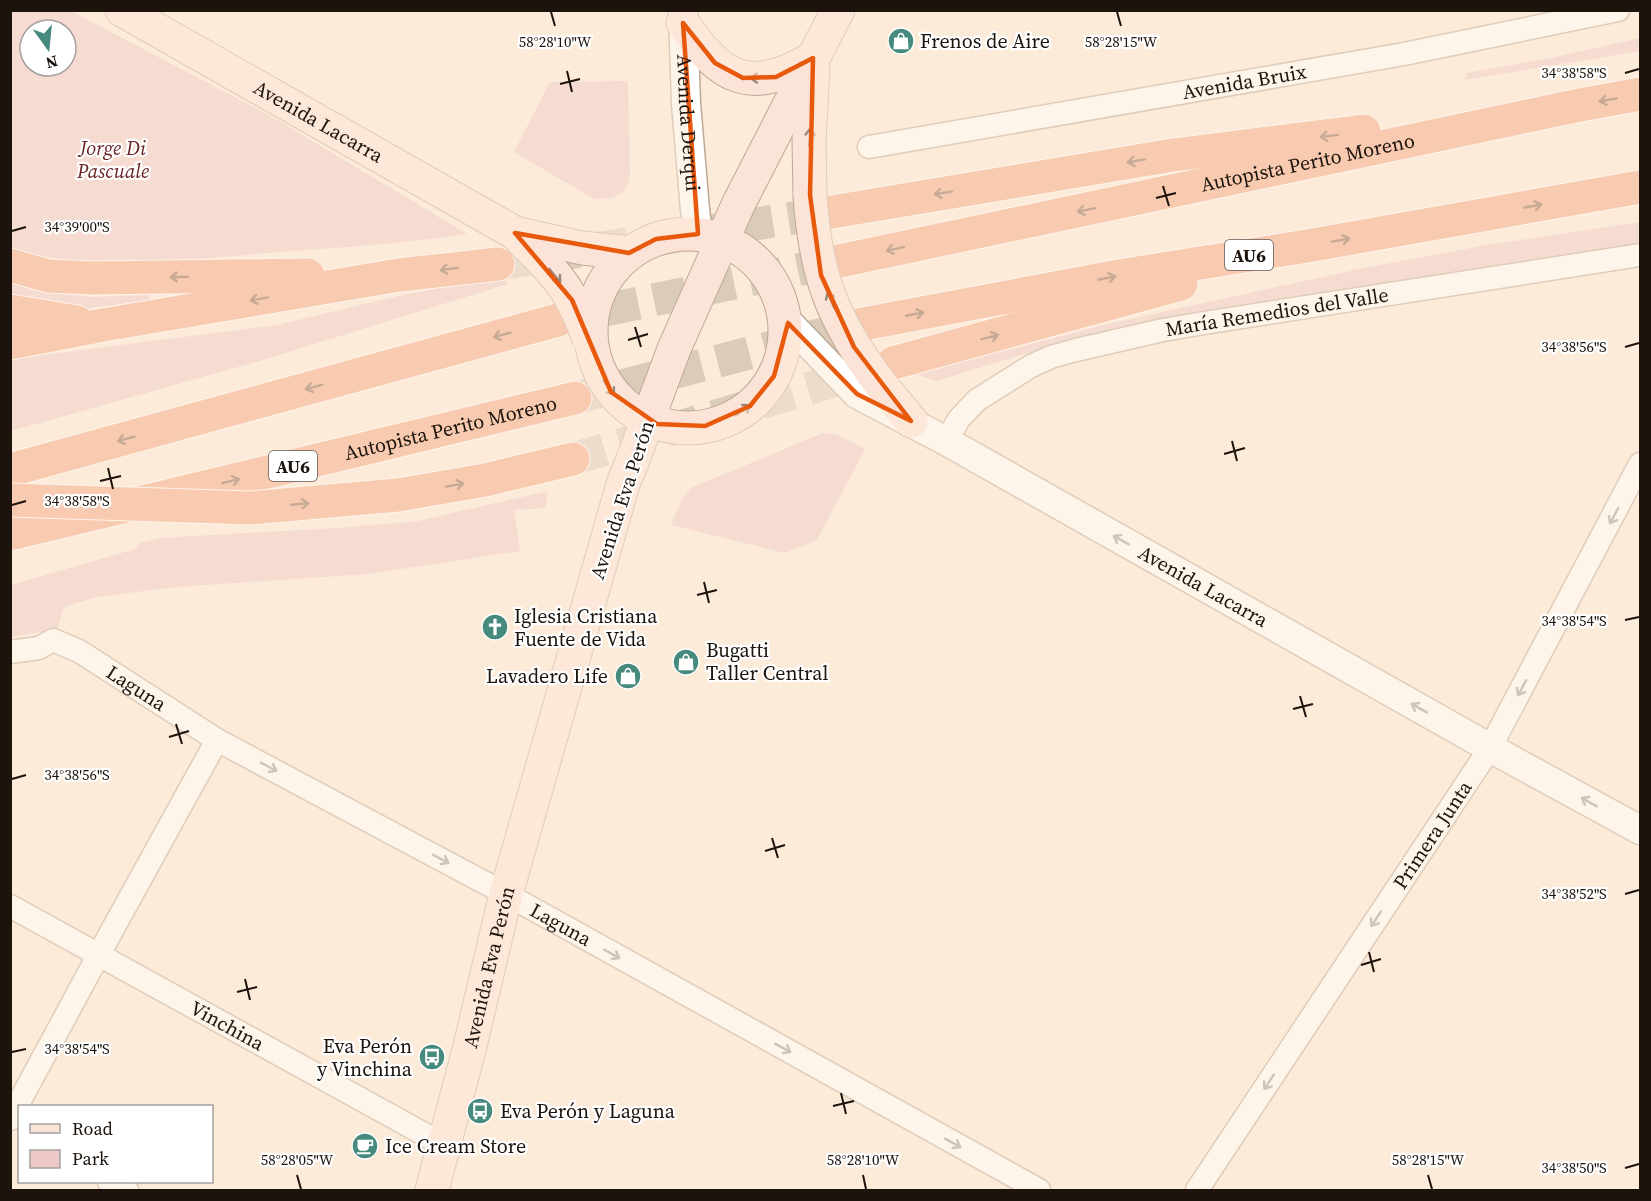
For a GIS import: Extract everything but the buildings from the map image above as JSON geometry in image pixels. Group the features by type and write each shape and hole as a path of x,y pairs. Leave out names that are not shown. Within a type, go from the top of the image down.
{"highway":[{"name":"Autopista Perito Moreno","path":"835,262 1641,94"},
{"path":"818,204 1173,154 1575,106"},
{"name":"AU6","path":"858,325 1119,276 1641,188"},
{"path":"877,381 1307,246"},
{"path":"10,343 399,275 498,264"},
{"path":"10,265 48,276 93,278 399,275"},
{"path":"10,311 103,326"},
{"path":"10,470 558,320"},
{"name":"Autopista Perito Moreno","path":"10,534 575,398"},
{"path":"10,500 250,508 398,495 485,480 573,459"}],"main road":[{"name":"Avenida Lacarra","path":"122,10 515,233 566,289 590,341"},
{"name":"Avenida Eva Perón","path":"432,1191 469,1050 506,894 623,484 674,349 705,228 738,205 838,10"},
{"path":"683,17 699,46 715,63 743,78 776,77 813,58"},
{"path":"813,58 809,158 818,204 812,231 816,253 827,292 845,331 865,365 911,422"},
{"path":"705,228 740,248 771,279 781,300 785,319 785,340 777,370 768,385 750,406 713,425 685,428 657,424 624,405 611,392 600,374 590,341 592,308 610,271 628,253 656,238 705,228"},
{"name":"Avenida Lacarra","path":"515,233 582,248 628,253"}],"street":[{"name":"Avenida Bruix","path":"869,147 1404,54 1618,10"},
{"name":"Avenida Derqui","path":"683,17 687,103 705,228"},
{"name":"María Remedios del Valle","path":"946,441 959,419 977,400 1031,366 1076,350 1204,323 1641,255"},
{"path":"785,319 877,381"},
{"name":"Avenida Lacarra","path":"911,422 1641,831"},
{"name":"Primera Junta","path":"1197,1191 1490,748 1634,492 1641,464"},
{"name":"Laguna","path":"10,652 39,648 53,640 79,651 217,740 506,894 1039,1191"},
{"path":"10,1119 217,740"},
{"name":"Vinchina","path":"10,906 444,1145"},
{"path":"111,1183 127,1191"}],"highlighted area":[{"path":"683,23 715,63 743,78 776,77 813,58 810,195 821,275 854,347 911,421 857,394 788,323 774,376 750,406 705,426 657,424 611,392 572,300 515,233 629,253 656,239 698,234"}],"green space":[{"name":"Jorge Di Pascuale","path":"10,11 71,11 269,115 467,234 374,245 192,259 104,262 46,257 11,249"},
{"path":"1640,38 1640,51 1464,80 1467,73"},
{"path":"628,81 630,176 628,185 613,198 594,199 514,152 550,82"},
{"path":"1640,222 1640,245 1248,305 1080,337 936,381 915,374 1103,325 1364,268 1487,245"},
{"path":"501,276 508,284 256,362 11,431 11,359 277,325 403,295"},
{"path":"11,282 55,293 91,297 149,295 149,301 89,308 65,308 11,302"},
{"path":"823,433 836,434 865,449 817,540 785,553 671,525 682,498 691,488"},
{"path":"548,491 545,508 514,510 520,551 368,574 176,587 96,597 64,607 57,629 11,637 11,585 135,549 140,543 160,538 418,521"}],"tunnel":[{"path":"498,264 826,213"},
{"path":"558,320 835,262"},
{"path":"575,398 858,325"},
{"path":"573,459 870,370"}],"place":[{"name":"Frenos de Aire","path":"901,41"},
{"name":"Iglesia Cristiana Fuente de Vida","path":"495,627"},
{"name":"Bugatti Taller Central","path":"686,662"},
{"name":"Lavadero Life","path":"628,676"},
{"name":"Eva Perón y Vinchina","path":"432,1057"},
{"name":"Eva Perón y Laguna","path":"480,1111"},
{"name":"Ice Cream Store","path":"365,1146"}]}
